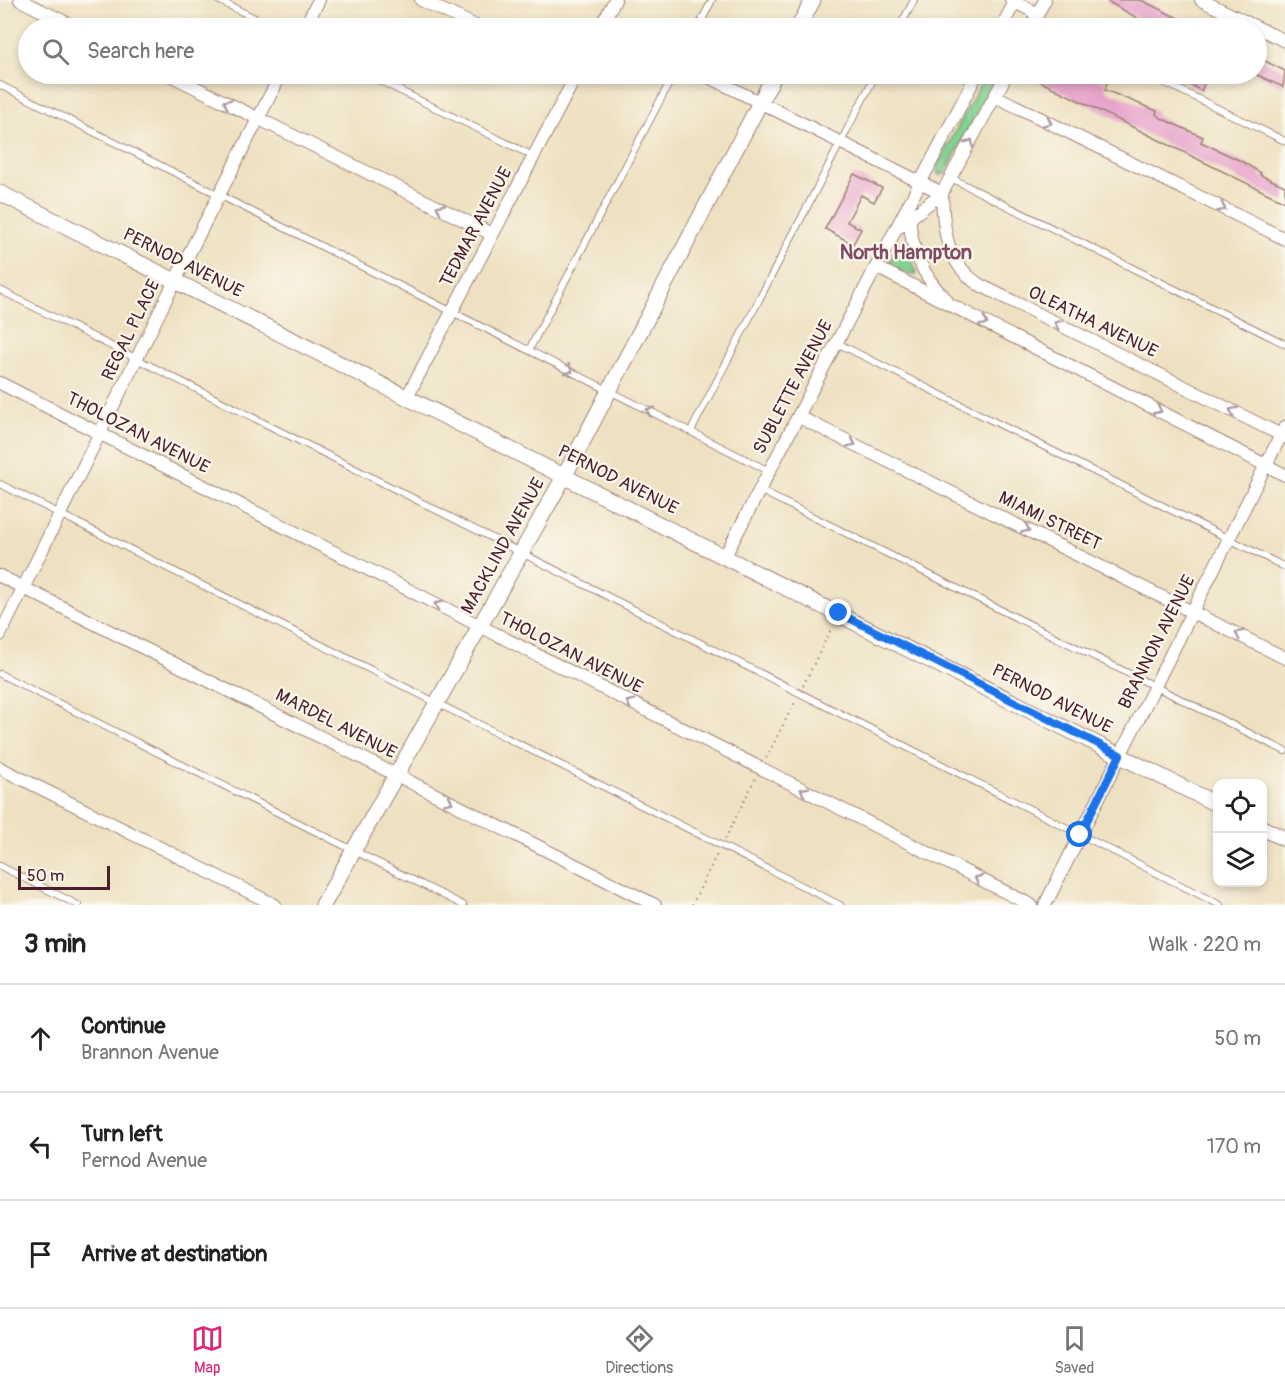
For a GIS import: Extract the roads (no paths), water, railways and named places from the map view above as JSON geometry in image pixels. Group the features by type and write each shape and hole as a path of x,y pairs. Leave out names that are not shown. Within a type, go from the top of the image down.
{"street":[{"path":"20,0 57,18"},
{"path":"309,18 319,0"},
{"path":"421,0 459,18"},
{"path":"609,18 615,0"},
{"path":"803,18 813,0"},
{"path":"1036,18 1045,0"},
{"path":"1201,0 1238,18"},
{"path":"1005,18 1014,1 1033,18"},
{"path":"1267,32 1285,41"},
{"path":"189,84 492,234"},
{"name":"REGAL PLACE","path":"0,636 175,281 276,84"},
{"name":"TEDMAR AVENUE","path":"407,397 571,84"},
{"path":"722,84 942,193"},
{"name":"MACKLIND AVENUE","path":"323,905 565,475 770,84"},
{"name":"SUBLETTE AVENUE","path":"725,556 972,84"},
{"name":"SUBLETTE AVENUE","path":"893,234 909,218 942,193 1002,84"},
{"path":"995,96 1285,239"},
{"name":"PERNOD AVENUE","path":"0,193 1213,802"},
{"name":"OLEATHA AVENUE","path":"942,193 942,221 950,251 957,265 971,280 1284,433"},
{"path":"912,196 909,218 916,252 934,287 962,311"},
{"path":"876,267 1285,475"},
{"name":"THOLOZAN AVENUE","path":"0,383 1030,905"},
{"name":"MIAMI STREET","path":"799,417 1285,658"},
{"name":"BRANNON AVENUE","path":"1045,905 1284,433"},
{"name":"MARDEL AVENUE","path":"0,576 655,905"},
{"path":"0,768 275,905"},
{"path":"1267,830 1285,840"}],"lane":[{"path":"218,0 255,18"},
{"path":"703,18 712,0"},
{"path":"904,18 914,0"},
{"path":"386,84 533,156"},
{"path":"529,350 669,84"},
{"path":"691,431 871,84"},
{"path":"1168,84 1285,141"},
{"path":"0,85 769,471"},
{"path":"951,178 1285,344"},
{"path":"0,290 1221,905"},
{"path":"837,343 1285,567"},
{"path":"0,484 840,905"},
{"path":"759,490 1285,750"},
{"path":"0,674 463,905"},
{"path":"1,868 78,905"}],"district":[{"name":"North Hampton","path":"906,252"}]}
